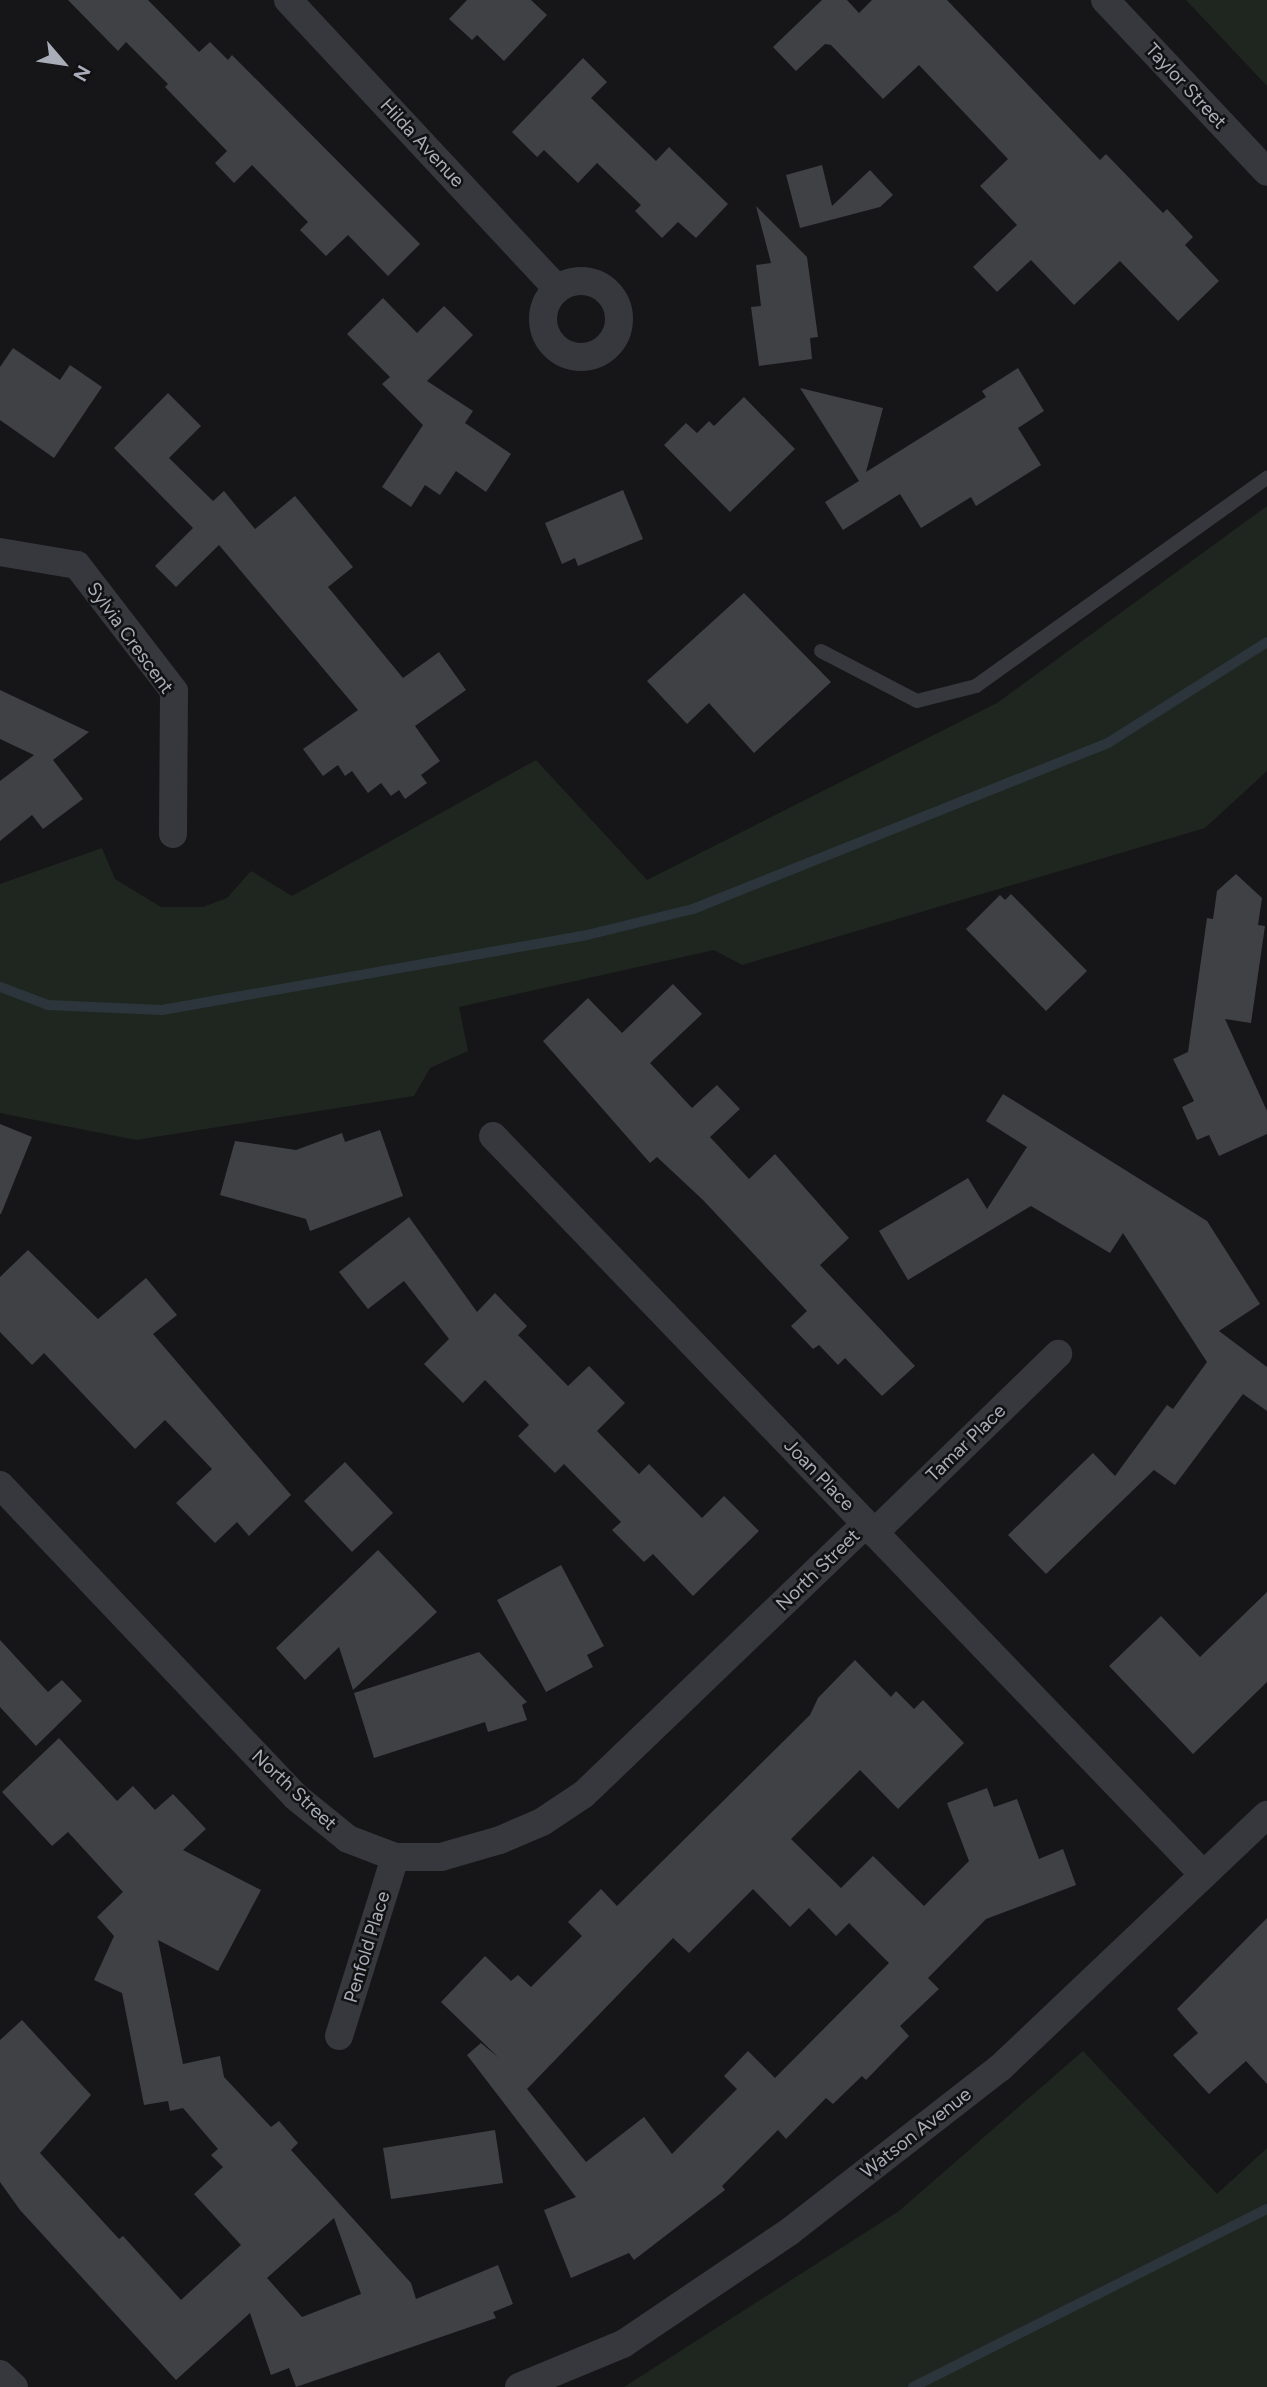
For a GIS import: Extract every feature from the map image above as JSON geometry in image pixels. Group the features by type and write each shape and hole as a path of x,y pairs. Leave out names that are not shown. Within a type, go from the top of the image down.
{"street":[{"name":"Hilda Avenue","path":"288,0 556,287"},
{"name":"Taylor Street","path":"1105,0 1267,172"},
{"name":"Sylvia Crescent","path":"0,552 77,565 174,691 173,834"},
{"name":"Joan Place","path":"493,1136 1204,1875"},
{"name":"Tamar Place","path":"870,1529 1058,1354"},
{"name":"North Street","path":"0,1485 296,1797 348,1839 395,1857 441,1857 500,1840 542,1822 584,1794 870,1529"},
{"name":"Watson Avenue","path":"519,2387 623,2344 789,2232 1000,2068 1267,1815"},
{"name":"Penfold Place","path":"340,2036 395,1857"},
{"path":"0,2374 14,2387"}],"lane":[{"path":"821,651 917,701 976,686 1267,478"}],"shaded area":[{"path":"1186,0 1267,0 1267,86"},
{"path":"1267,506 1267,771 1205,828 742,965 714,950 459,1007 468,1051 430,1068 414,1096 136,1140 0,1113 0,884 102,848 115,879 161,907 203,907 227,898 251,871 292,896 536,760 647,880 997,703"},
{"path":"1083,2051 1217,2194 1267,2148 1267,2387 624,2387 899,2211"}],"building":[{"path":"68,0 148,0 199,52 210,42 228,60 232,55 420,244 388,276 348,235 326,256 300,230 308,222 252,165 234,183 215,163 227,151 165,87 168,84 126,42 118,51"},
{"path":"467,0 531,0 547,15 504,61 477,35 472,40 449,19"},
{"path":"822,0 847,0 859,13 872,0 947,0 1100,160 1106,154 1163,213 1167,209 1193,237 1185,245 1219,281 1178,321 1120,261 1074,305 1031,260 997,292 973,267 1017,225 980,186 1008,159 919,65 883,99 831,45 825,44 796,71 773,47"},
{"path":"583,58 607,82 591,98 656,161 669,147 728,204 696,238 678,222 662,238 635,211 641,205 597,163 578,183 544,150 537,157 512,132"},
{"path":"822,165 832,206 870,170 893,195 880,207 800,228 786,175"},
{"path":"756,206 807,257 818,337 810,338 812,359 759,366 751,307 761,306 756,265 771,263"},
{"path":"383,298 417,333 444,306 473,335 427,381 473,411 465,423 511,454 486,492 456,471 440,495 425,485 411,507 382,487 423,425 382,384 390,377 347,334"},
{"path":"13,348 60,380 70,365 102,387 54,458 0,420 0,367"},
{"path":"1018,368 1044,411 1018,428 1041,465 976,506 971,497 921,528 900,494 843,530 825,502 859,481 800,388 883,408 866,472 986,397 982,391"},
{"path":"168,393 201,426 169,458 213,501 224,491 255,529 295,496 353,567 328,587 403,678 439,652 466,690 415,726 440,761 421,775 427,783 405,799 399,790 391,796 381,783 368,793 352,771 345,776 338,765 323,776 303,749 358,710 219,545 176,587 155,566 193,528 114,448"},
{"path":"744,397 795,449 730,512 664,445 686,423 697,433 709,421 714,426"},
{"path":"623,490 643,539 578,566 575,558 562,564 545,523"},
{"path":"744,593 831,682 754,753 709,703 687,724 647,681"},
{"path":"0,690 89,732 53,760 83,799 43,829 32,815 0,841 0,781 34,755 0,739"},
{"path":"1236,874 1262,898 1258,925 1265,926 1251,1023 1225,1019 1267,1111 1267,1134 1219,1156 1209,1135 1197,1140 1182,1107 1194,1101 1173,1059 1188,1052 1207,918 1213,919 1217,891"},
{"path":"1011,894 1087,971 1046,1011 966,929 1000,895 1005,900"},
{"path":"673,984 702,1014 650,1063 692,1108 717,1085 740,1109 710,1137 749,1179 775,1154 849,1238 820,1265 915,1366 882,1396 845,1358 838,1365 819,1345 813,1349 791,1326 807,1311 703,1200 657,1157 650,1163 543,1041 588,998 622,1033"},
{"path":"1003,1094 1207,1221 1260,1304 1219,1331 1267,1367 1267,1411 1243,1394 1175,1485 1154,1470 1046,1574 1008,1535 1093,1453 1115,1476 1167,1405 1173,1409 1207,1362 1123,1233 1110,1253 1031,1206 908,1280 879,1231 968,1178 987,1209 1027,1147 986,1121"},
{"path":"0,1124 32,1137 1,1214 0,1214"},
{"path":"380,1130 403,1196 310,1231 306,1219 220,1195 235,1141 296,1150 342,1133 345,1142"},
{"path":"409,1217 477,1312 495,1293 527,1326 518,1335 568,1386 589,1366 625,1403 597,1431 639,1474 649,1464 702,1518 724,1496 759,1531 693,1596 653,1554 644,1562 612,1530 621,1522 564,1464 555,1473 518,1436 529,1425 485,1380 463,1403 424,1364 449,1339 404,1281 368,1309 339,1272"},
{"path":"28,1250 98,1319 146,1278 177,1315 153,1334 291,1495 249,1536 237,1522 215,1543 176,1503 212,1469 165,1420 135,1449 44,1353 32,1365 0,1332 0,1277"},
{"path":"345,1462 393,1513 352,1552 304,1501"},
{"path":"378,1550 437,1612 353,1690 339,1647 305,1680 276,1648"},
{"path":"561,1565 604,1646 587,1655 593,1667 546,1692 497,1600"},
{"path":"1267,1592 1267,1682 1193,1754 1109,1666 1161,1616 1200,1657"},
{"path":"0,1640 48,1692 62,1680 82,1701 36,1746 0,1707"},
{"path":"479,1652 527,1702 522,1705 527,1720 488,1732 485,1722 374,1758 354,1693"},
{"path":"855,1660 891,1697 896,1691 914,1709 923,1700 964,1743 898,1809 860,1770 791,1839 841,1888 873,1856 924,1906 969,1861 947,1803 987,1788 994,1807 1017,1799 1039,1859 1063,1849 1076,1885 986,1919 928,1978 939,1989 900,2026 909,2036 866,2080 862,2076 833,2104 826,2098 786,2139 778,2130 722,2186 725,2190 634,2260 629,2253 571,2278 544,2210 576,2197 467,2055 481,2043 499,2058 441,2002 485,1956 511,1981 518,1975 531,1987 582,1936 568,1922 601,1889 617,1906 810,1715 818,1698","holes":["753,1889 790,1927 809,1908 836,1936 849,1923 889,1963 775,2078 748,2051 724,2076 737,2089 672,2154 644,2117 586,2162 527,2089 673,1938 689,1953"]},
{"path":"59,1738 117,1801 133,1786 155,1810 173,1794 206,1829 183,1850 261,1890 218,1971 158,1940 183,2064 220,2056 224,2077 271,2127 279,2121 298,2143 291,2150 411,2283 416,2299 498,2265 513,2304 493,2312 496,2318 296,2387 289,2368 271,2375 250,2313 176,2380 20,2210 0,2182 0,2040 22,2020 91,2095 40,2153 119,2239 123,2236 181,2300 241,2245 194,2194 223,2167 211,2155 218,2149 183,2108 170,2111 168,2101 144,2105 122,1993 94,1980 114,1936 97,1917 123,1892 68,1832 52,1846 2,1792","holes":["334,2218 361,2294 302,2317 267,2278"]},
{"path":"1267,1918 1267,2084 1246,2061 1209,2094 1173,2055 1198,2033 1177,2009"},
{"path":"495,2130 503,2183 391,2199 383,2148"}],"waterway":[{"path":"0,987 48,1005 162,1010 587,935 693,909 1108,743 1267,642"},
{"path":"913,2387 1267,2209"}]}
